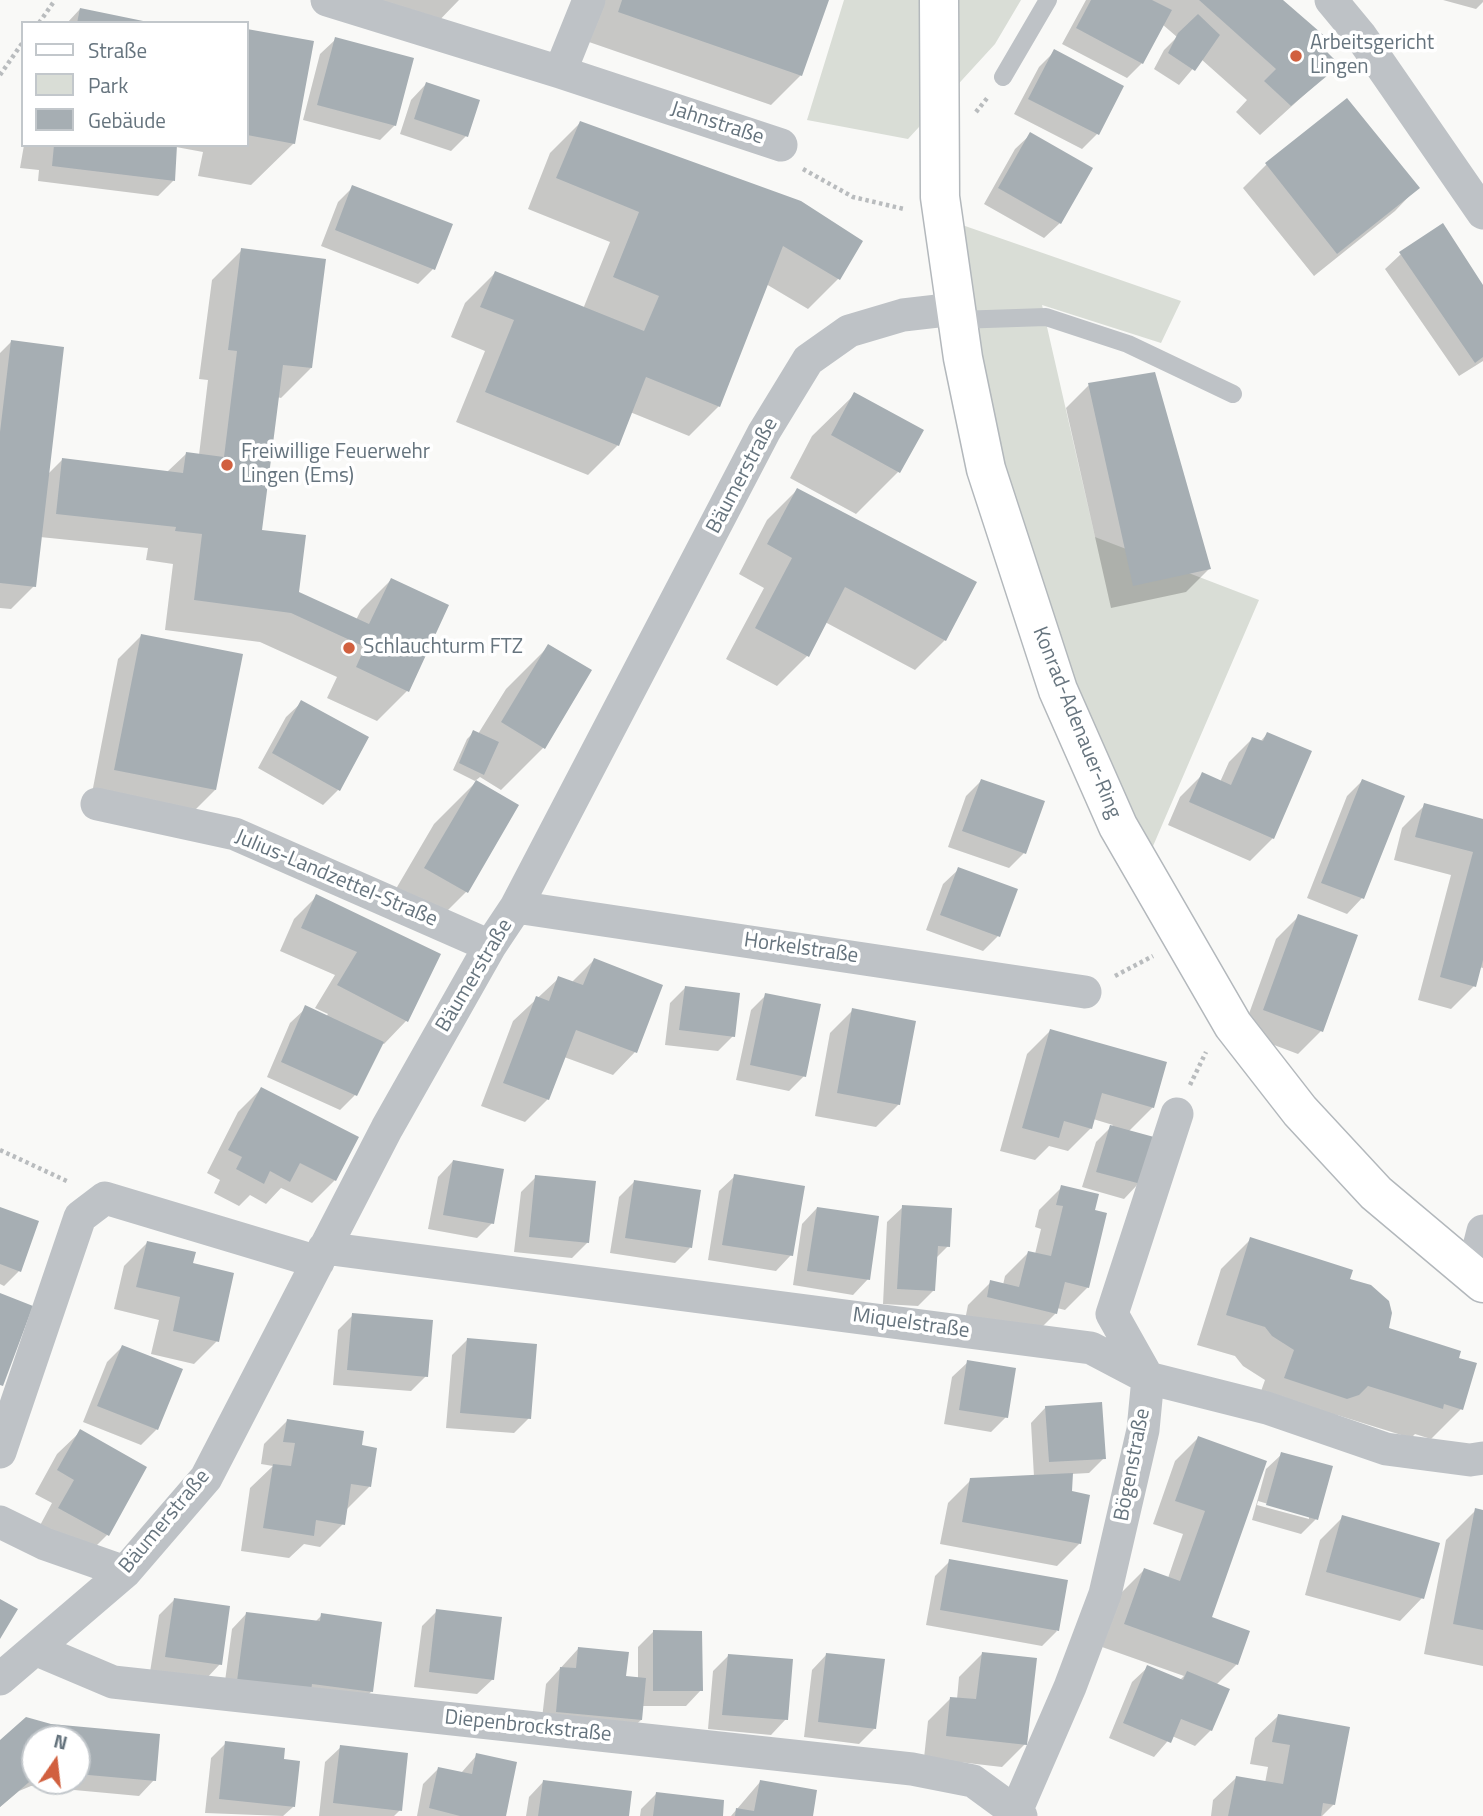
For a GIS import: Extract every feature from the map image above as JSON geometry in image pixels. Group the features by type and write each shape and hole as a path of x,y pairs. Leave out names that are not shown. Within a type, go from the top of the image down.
{"main road":[{"name":"Konrad-Adenauer-Ring","path":"939,0 937,107 942,218 956,314 986,469 1058,690 1118,826 1225,1012 1300,1111 1376,1194 1478,1278"}],"street":[{"name":"Jahnstraße","path":"327,0 560,72 781,145"},
{"path":"560,72 589,0"},
{"path":"1331,0 1360,35 1483,213"},
{"name":"Bäumerstraße","path":"0,1679 125,1572 206,1478 321,1255 490,946 516,907 764,432 808,360 849,331 903,315 956,314"},
{"name":"Julius-Landzettel-Straße","path":"97,804 234,834 490,946"},
{"name":"Horkelstraße","path":"516,907 1085,992"},
{"name":"Bögenstraße","path":"1017,1815 1105,1594 1143,1430 1148,1378 1112,1314 1177,1114"},
{"path":"0,1452 79,1217 105,1198 321,1255"},
{"path":"1478,1278 1483,1231"},
{"name":"Miquelstraße","path":"321,1255 1091,1348 1148,1378 1266,1408 1386,1449 1470,1460 1483,1458"},
{"path":"0,1522 45,1544 125,1572"},
{"name":"Diepenbrockstraße","path":"34,1649 113,1682 912,1769 973,1781 1017,1815"}],"lane":[{"path":"1003,77 1048,0"},
{"path":"956,314 1046,317 1128,344 1233,394"}],"path":[{"path":"40,21 55,0"},
{"path":"0,75 21,45"},
{"name":"Jahnstraße","path":"781,145 800,167 853,197 942,218"},
{"path":"1085,992 1182,940"},
{"path":"1177,1114 1225,1012"},
{"path":"0,1150 105,1198"}],"green space":[{"path":"844,0 1021,0 995,44 908,139 807,120"},
{"path":"942,218 1181,301 1161,343 1042,305 1095,537 1259,600 1147,860 1058,690"}],"building":[{"path":"622,0 829,0 802,76 618,12"},
{"path":"1091,0 1152,0 1172,10 1143,64 1076,28"},
{"name":"Arbeitsgericht Lingen","path":"1199,0 1283,0 1328,39 1321,46 1340,65 1291,106 1264,81 1276,69"},
{"path":"80,8 143,21 77,21"},
{"path":"1198,14 1220,35 1195,71 1168,53 1178,33"},
{"path":"248,29 314,41 295,144 248,135"},
{"path":"335,37 414,58 396,126 317,105"},
{"path":"1054,49 1124,86 1099,135 1028,99"},
{"path":"426,82 480,100 468,137 414,119"},
{"path":"1347,98 1420,188 1337,254 1265,163"},
{"path":"580,121 801,201 863,241 840,280 783,246 720,407 646,377 619,446 485,392 514,320 480,307 495,271 644,331 659,296 613,277 639,212 556,178"},
{"path":"1030,132 1093,168 1061,224 998,188"},
{"path":"54,147 177,147 175,181 52,166"},
{"path":"352,185 453,224 435,270 335,230"},
{"path":"1443,223 1483,285 1483,357 1475,363 1399,252"},
{"name":"Freiwillige Feuerwehr Lingen (Ems)","path":"241,248 326,259 312,368 283,365 262,530 306,535 299,592 369,624 391,578 449,605 409,692 356,667 365,647 291,613 194,600 202,534 175,531 176,527 56,514 62,458 183,473 186,452 224,457 237,351 228,350"},
{"path":"11,340 64,347 36,587 0,583 0,432"},
{"path":"1155,372 1211,569 1133,586 1088,383"},
{"path":"854,392 924,430 900,473 831,435"},
{"path":"797,488 977,582 946,641 845,587 809,657 755,628 792,558 767,544"},
{"path":"141,634 243,654 216,790 114,770"},
{"path":"548,644 592,670 545,749 501,722"},
{"path":"301,700 369,737 340,791 272,753"},
{"path":"473,730 499,742 484,775 459,763"},
{"path":"1267,732 1312,751 1274,839 1189,802 1202,772 1231,785 1252,737 1263,741"},
{"path":"981,779 1045,801 1026,854 962,831"},
{"path":"1362,779 1405,796 1364,899 1321,883"},
{"path":"476,780 519,805 468,893 424,868"},
{"path":"1424,803 1483,819 1483,960 1476,987 1440,977 1473,852 1415,837"},
{"path":"958,867 1018,889 1000,937 940,915"},
{"path":"316,894 441,954 408,1022 337,985 357,952 301,928"},
{"path":"1298,914 1358,935 1323,1032 1263,1010"},
{"path":"594,958 663,985 637,1053 576,1030 549,1100 503,1083 536,996 549,1001 558,976 583,985"},
{"path":"685,986 740,993 735,1037 679,1030"},
{"path":"765,993 821,1004 806,1077 750,1065"},
{"path":"305,1005 384,1042 357,1096 281,1062"},
{"path":"852,1008 916,1021 900,1105 837,1093"},
{"path":"1050,1029 1167,1062 1154,1108 1102,1093 1092,1129 1064,1121 1059,1138 1022,1128"},
{"path":"261,1087 359,1137 336,1181 300,1163 290,1182 270,1171 264,1184 236,1169 242,1157 228,1150"},
{"path":"1110,1125 1154,1137 1141,1184 1096,1172"},
{"path":"453,1160 504,1169 494,1224 443,1215"},
{"path":"734,1174 805,1186 793,1256 722,1245"},
{"path":"535,1175 596,1181 589,1243 529,1237"},
{"path":"634,1180 701,1190 692,1248 625,1238"},
{"path":"1061,1185 1099,1194 1095,1210 1107,1213 1089,1288 1065,1282 1057,1314 987,1297 990,1280 1019,1287 1028,1251 1051,1256 1063,1206 1056,1205"},
{"path":"902,1205 952,1208 950,1247 938,1246 935,1291 897,1289"},
{"path":"0,1207 39,1221 21,1272 0,1264"},
{"path":"817,1207 879,1216 870,1280 807,1271"},
{"path":"1250,1237 1353,1270 1350,1279 1371,1285 1389,1301 1392,1313 1389,1328 1461,1351 1459,1358 1477,1363 1463,1410 1444,1404 1443,1409 1368,1386 1359,1395 1347,1399 1284,1378 1294,1350 1272,1336 1265,1327 1226,1315"},
{"path":"147,1241 196,1252 193,1263 234,1273 219,1342 173,1331 180,1297 136,1287"},
{"path":"0,1293 33,1306 3,1386 0,1385"},
{"path":"352,1313 433,1320 428,1377 347,1370"},
{"path":"467,1338 537,1344 531,1419 460,1413"},
{"path":"122,1345 183,1369 158,1430 97,1406"},
{"path":"967,1360 1016,1368 1008,1418 959,1410"},
{"path":"1102,1402 1106,1459 1049,1462 1045,1406"},
{"path":"287,1419 364,1431 362,1445 377,1448 371,1487 351,1484 345,1525 316,1520 314,1536 263,1528 273,1464 291,1466 295,1443 283,1442"},
{"path":"80,1429 147,1467 109,1536 58,1508 74,1480 57,1470"},
{"path":"1198,1436 1267,1461 1212,1617 1250,1631 1238,1665 1124,1624 1144,1568 1180,1581 1205,1511 1175,1501"},
{"path":"1281,1452 1333,1466 1318,1520 1266,1505"},
{"path":"1073,1473 1072,1491 1090,1495 1081,1544 962,1522 970,1478"},
{"path":"1475,1508 1483,1510 1483,1630 1453,1624"},
{"path":"1342,1515 1440,1543 1424,1599 1326,1572"},
{"path":"949,1559 1068,1580 1059,1631 940,1610"},
{"path":"174,1598 230,1606 222,1665 165,1657"},
{"path":"0,1599 18,1609 0,1639"},
{"path":"436,1609 502,1617 494,1680 429,1672"},
{"path":"246,1612 320,1621 321,1613 382,1622 373,1692 312,1684 311,1691 237,1681"},
{"path":"653,1630 702,1631 703,1691 653,1691"},
{"path":"578,1647 629,1652 626,1676 646,1678 642,1720 556,1712 560,1667 576,1668"},
{"path":"982,1652 1037,1658 1027,1745 946,1736 950,1697 976,1699"},
{"path":"826,1653 885,1659 876,1729 818,1722"},
{"path":"728,1654 793,1659 788,1720 722,1715"},
{"path":"1147,1665 1183,1680 1187,1671 1230,1689 1212,1731 1181,1719 1171,1743 1123,1723"},
{"path":"1278,1714 1350,1727 1335,1805 1323,1803 1321,1816 1228,1816 1236,1776 1283,1784 1290,1745 1272,1742"},
{"path":"26,1717 62,1725 21,1725 21,1789 0,1807 0,1740"},
{"path":"91,1728 160,1734 156,1781 91,1775"},
{"path":"225,1741 285,1748 284,1759 300,1761 295,1807 219,1799"},
{"path":"340,1745 408,1753 402,1811 333,1803"},
{"path":"476,1753 517,1762 506,1816 460,1816 429,1808 438,1767 472,1774"},
{"path":"543,1780 632,1791 629,1816 538,1816"},
{"path":"760,1780 817,1790 813,1816 735,1816 736,1808 754,1811"},
{"path":"656,1792 724,1800 723,1816 653,1816"}],"place":[{"name":"Arbeitsgericht Lingen","path":"1296,56"},
{"name":"Freiwillige Feuerwehr Lingen (Ems)","path":"227,465"},
{"name":"Schlauchturm FTZ","path":"349,648"}]}
